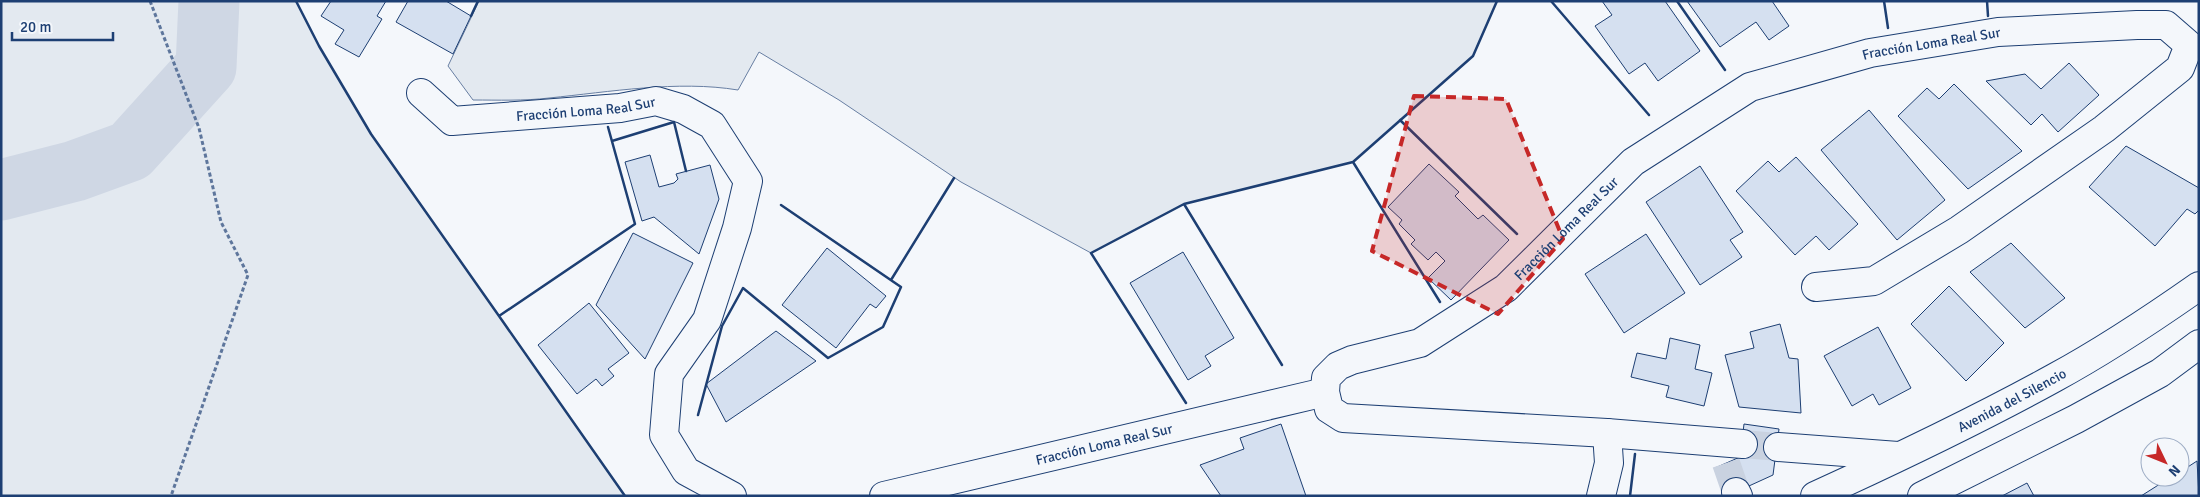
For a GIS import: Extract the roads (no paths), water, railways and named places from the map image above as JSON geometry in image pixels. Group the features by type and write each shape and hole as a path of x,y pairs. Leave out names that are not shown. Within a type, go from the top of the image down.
{"street":[{"name":"Fracción Loma Real Sur","path":"884,496 1324,392 1326,378 1338,366 1352,360 1420,343 1506,288 1633,162 1750,87 1870,53 1998,32 2137,24 2166,26 2189,45 2180,68 2104,129 1959,230 1874,281 1816,287"},
{"name":"Fracción Loma Real Sur","path":"421,93 452,121 620,108 656,101 683,109 712,125 726,144 748,181 737,228 707,320 669,374 664,435 686,472 732,496"},
{"name":"Avenida del Silencio","path":"1815,496 1902,456 2055,378 2133,332 2199,286"},
{"path":"1922,496 2076,419 2160,373 2199,344"},
{"path":"1324,392 1329,409 1343,418 1607,433 1729,449"},
{"path":"1601,496 1609,463 1607,433"},
{"path":"1778,447 1902,456"}],"waterway":[{"path":"1,190 75,171 130,151 206,67 209,1"}],"tunnel":[{"path":"1743,444 1778,447"},
{"path":"1726,463 1736,492"}]}
